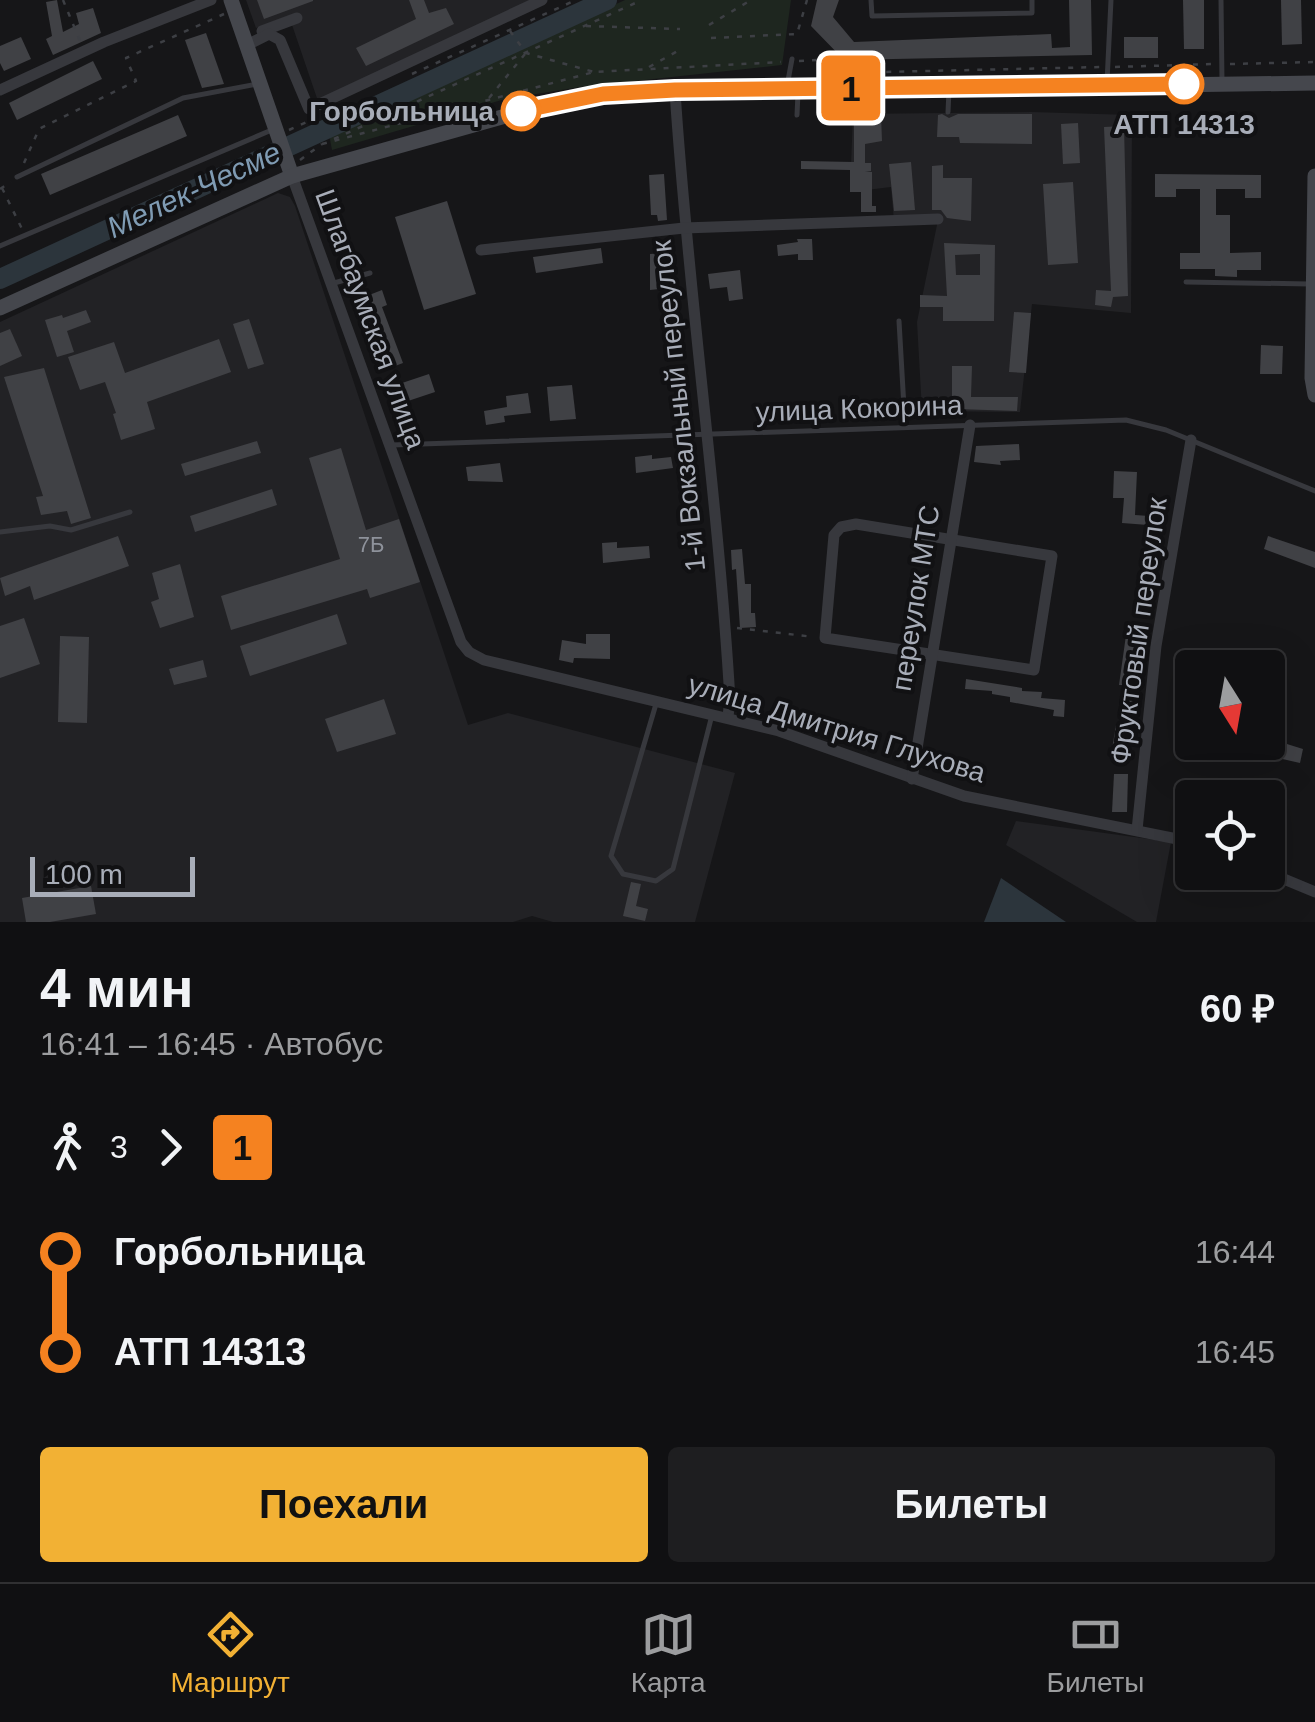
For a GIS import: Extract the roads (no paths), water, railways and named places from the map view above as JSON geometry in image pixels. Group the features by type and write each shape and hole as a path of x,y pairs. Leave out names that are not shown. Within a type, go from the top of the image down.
{"main road":[{"name":"Шлагбаумская улица","path":"232,5 291,170"},
{"path":"0,308 291,170 552,102 603,94 876,83 949,87 1315,83"},
{"path":"1315,176 1315,395"}],"street":[{"path":"0,90 211,0"},
{"path":"268,32 280,40 309,110 542,0"},
{"path":"245,42 297,18"},
{"name":"1-й Вокзальный переулок","path":"675,90 684,228 726,627 728,716"},
{"name":"Шлагбаумская улица","path":"291,170 461,642 469,652"},
{"path":"481,250 684,228 938,219"},
{"name":"переулок МТС","path":"912,779 970,424"},
{"name":"Фруктовый переулок","path":"1137,830 1156,646 1191,440"},
{"path":"856,524 950,538 1052,556 1034,670 825,638 834,535 840,527 856,524"},
{"name":"улица Дмитрия Глухова","path":"469,652 484,660 728,716 964,796 1175,838"},
{"path":"1285,879 1315,891"}],"lane":[{"path":"871,0 872,16 1032,13 1032,0"},
{"path":"1107,84 1111,0"},
{"path":"1221,0 1222,84"},
{"path":"792,59 797,115"},
{"path":"18,177 183,98 260,83"},
{"path":"948,112 949,87"},
{"path":"0,246 278,131"},
{"path":"331,284 370,274"},
{"path":"1186,282 1312,284"},
{"path":"899,321 905,426"},
{"name":"улица Кокорина","path":"391,445 1126,420 1150,424 1315,490"},
{"path":"0,532 50,526 71,530 130,512"},
{"path":"656,701 611,856 622,874 656,881 673,870 712,713"}],"waterway":[{"name":"Мелек-Чесме","path":"0,279 607,0"}],"place":[{"name":"АТП 14313","path":"1184,84"},
{"name":"Горбольница","path":"521,111"}]}
